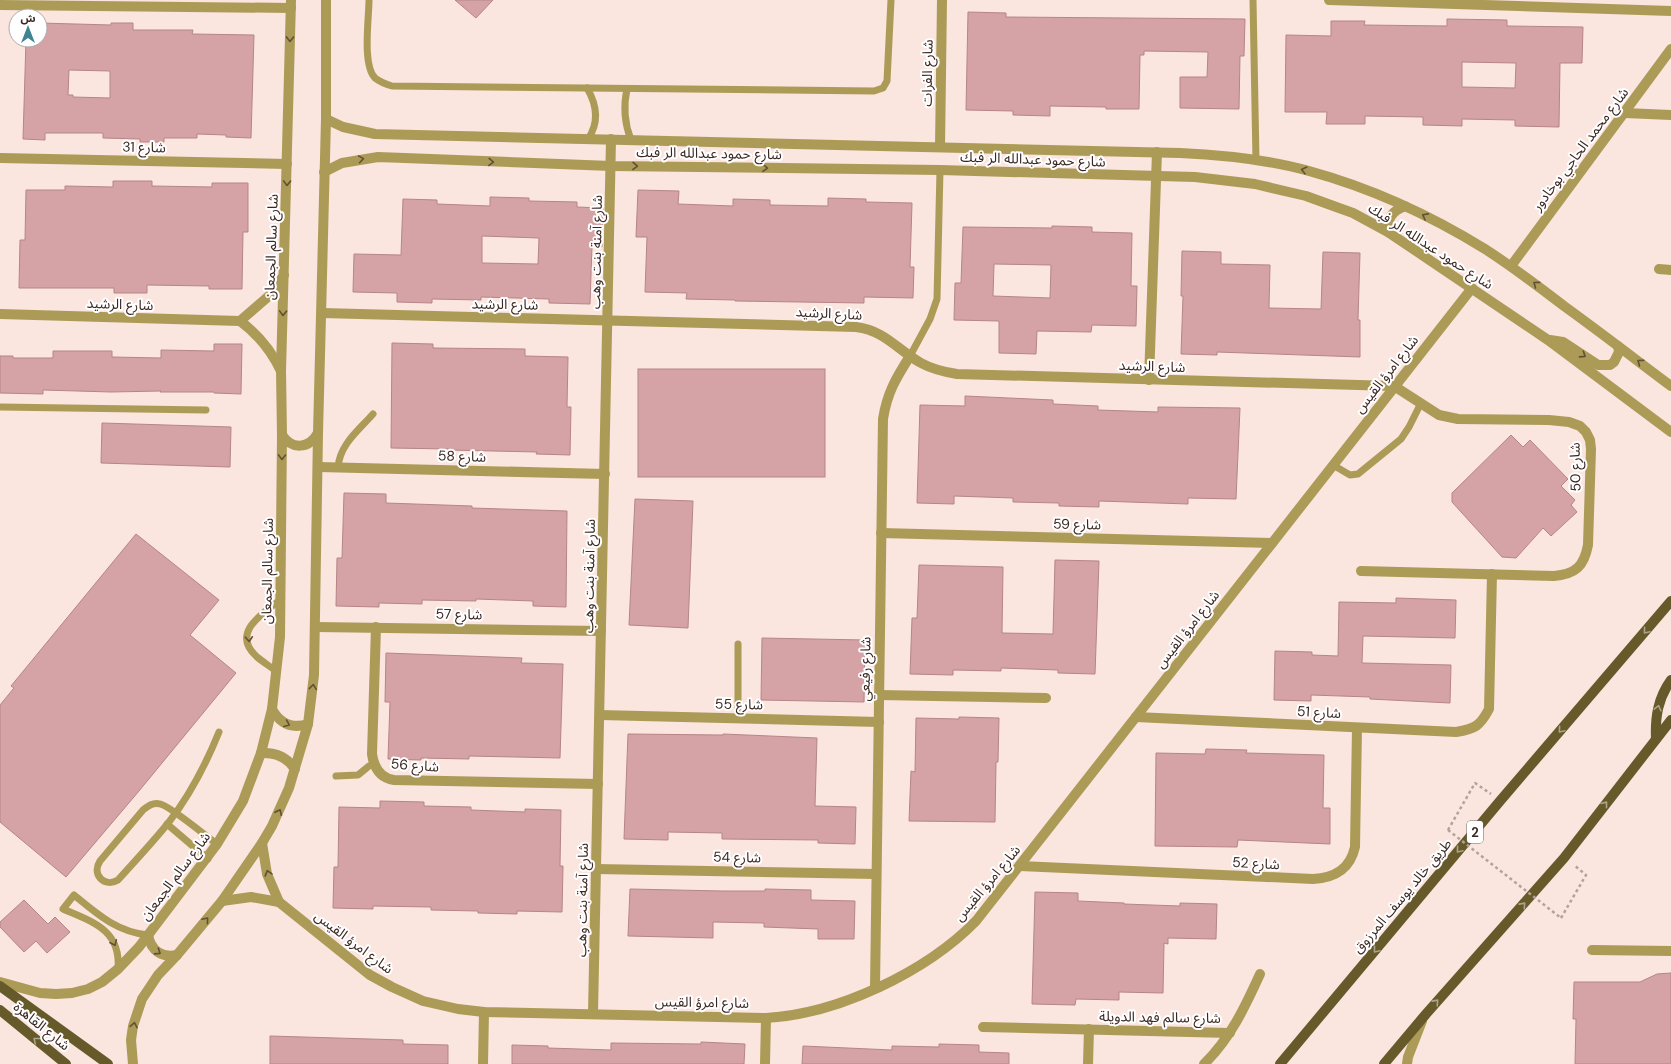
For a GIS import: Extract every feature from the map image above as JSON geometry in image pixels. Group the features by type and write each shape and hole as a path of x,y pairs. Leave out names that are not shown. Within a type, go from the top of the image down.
{"main road":[{"name":"طريق خالد يوسف المرزوق","path":"1280,1064 1500,801 1671,601"},
{"path":"1656,739 1655,724 1657,709 1662,695 1671,680"},
{"path":"1384,1064 1426,1014 1564,858 1671,720"},
{"path":"0,986 108,1064"},
{"name":"شارع القاهرة","path":"0,1010 66,1064"}],"street":[{"path":"133,1064 131,1040 137,1012 149,987 222,901 262,843 281,807 295,769 308,724 314,675 316,627 318,433 326,119 326,0"},
{"name":"شارع الفرات","path":"940,147 942,0"},
{"path":"1329,0 1439,2 1671,12"},
{"path":"0,5 90,3 291,4"},
{"name":"شارع سالم الجمعان","path":"0,982 40,993 72,993 88,989 102,982 118,969 139,947 208,859 243,801 261,753 272,709 277,672 280,600 282,435 281,371 291,4"},
{"name":"شارع محمد الحاجي بوخادور","path":"1511,266 1671,49"},
{"path":"1625,113 1671,115"},
{"name":"شارع حمود عبدالله الر فبك","path":"326,119 348,129 375,134 1157,152 1202,154 1256,160 1287,166 1330,177 1405,206 1459,234 1511,266 1671,386"},
{"name":"شارع آمنة بنت وهب","path":"593,1014 612,140"},
{"path":"1149,380 1157,152"},
{"name":"شارع 31","path":"0,158 287,164"},
{"name":"شارع حمود عبدالله الر فبك","path":"324,172 342,163 378,158 611,166 940,170 1156,176 1221,179 1283,190 1353,213 1388,232 1548,340 1620,396 1671,432"},
{"path":"1388,232 1389,218 1398,208 1405,206"},
{"path":"1659,270 1671,270"},
{"path":"281,371 267,346 240,321 270,295 284,275"},
{"name":"شارع امرؤ القيس","path":"262,843 267,874 279,902 370,975 409,996 440,1005 484,1012 766,1018 788,1017 822,1009 875,988 931,959 965,933 976,921 1472,288"},
{"name":"شارع الرشيد","path":"322,313 865,328 883,335 910,356 928,367 957,374 1394,386"},
{"name":"شارع الرشيد","path":"0,314 240,321"},
{"path":"1548,340 1563,342 1598,365 1604,366 1614,362 1619,352 1618,346"},
{"name":"شارع رفيعي","path":"875,988 883,419 890,389 910,356"},
{"name":"شارع 50","path":"1361,571 1562,575 1569,573 1580,566 1586,557 1588,545 1591,449 1589,436 1580,426 1568,422 1549,420 1452,418 1439,415 1394,386"},
{"path":"282,435 291,444 304,446 315,439 318,433"},
{"name":"شارع 58","path":"318,467 605,474"},
{"name":"شارع 59","path":"881,533 1272,542"},
{"name":"شارع 51","path":"1136,717 1456,732 1472,729 1482,722 1489,709 1492,574"},
{"name":"شارع 57","path":"316,627 601,631"},
{"name":"شارع 56","path":"376,627 372,754 374,764 381,775 389,780 598,784"},
{"path":"879,695 1046,698"},
{"path":"272,709 281,721 287,725 294,727 308,724"},
{"name":"شارع 55","path":"600,715 879,722"},
{"name":"شارع 52","path":"1020,866 1313,879 1323,879 1334,876 1348,864 1355,847 1357,728"},
{"path":"261,753 281,756 295,769"},
{"name":"شارع 54","path":"596,869 876,874"},
{"name":"شارع امرؤ القيس","path":"222,901 251,897 279,902"},
{"path":"148,935 149,942 158,953 171,956 177,955"},
{"path":"1592,950 1671,952"},
{"name":"شارع سالم فهد الدويلة","path":"1204,1064 1221,1046 1240,1016 1260,974"},
{"path":"483,1064 484,1012"},
{"path":"1407,1064 1416,1036 1426,1014"},
{"path":"765,1064 766,1018"},
{"name":"شارع سالم فهد الدويلة","path":"983,1027 1230,1032"},
{"name":"شارع سالم فهد الدويلة","path":"1088,1029 1088,1064"}],"lane":[{"path":"369,0 367,50 370,71 374,77 382,83 392,86 879,90 885,84 888,74 891,0"},
{"path":"1253,0 1256,160"},
{"path":"588,88 595,105 596,114 588,139"},
{"path":"627,89 624,102 624,115 631,140"},
{"path":"910,356 930,318 937,300 940,170"},
{"path":"1332,465 1350,475 1358,474 1401,439 1421,403"},
{"path":"0,407 206,410"},
{"path":"338,467 340,454 347,442 373,414"},
{"path":"277,672 257,657 252,651 248,644 247,636 253,622 280,600"},
{"path":"738,644 738,718"},
{"path":"217,844 175,813 163,804 157,803 147,806 100,861 96,869 99,878 106,883 110,884 118,880 175,813 205,763 219,732"},
{"path":"336,776 358,775 374,764"},
{"path":"167,824 208,859"},
{"path":"118,969 118,956 114,943 104,929 96,923 63,909 74,895 110,924 128,932 148,935"}],"path":[{"path":"1500,801 1476,783 1448,830 1560,918 1586,875"}],"building":[{"path":"455,0 493,0 476,18"},
{"path":"968,12 1006,13 1006,17 1245,19 1244,56 1240,56 1239,109 1180,108 1180,77 1207,77 1208,52 1144,51 1144,55 1140,55 1139,109 1050,106 1050,116 1013,115 1013,111 966,110"},
{"path":"1447,19 1507,20 1507,26 1583,27 1582,63 1560,63 1559,127 1515,126 1515,120 1462,119 1462,126 1423,125 1423,117 1365,116 1365,124 1326,124 1327,112 1285,112 1286,35 1331,36 1331,21 1365,21 1364,25 1447,26","holes":["1462,62 1516,63 1515,88 1462,87"]},
{"path":"48,23 111,25 111,23 133,23 133,30 193,30 192,34 254,35 251,138 197,134 197,138 164,138 164,142 140,142 140,139 103,138 103,133 45,133 45,140 23,139 26,48 48,48","holes":["69,70 110,71 110,98 73,97 73,95 68,95"]},
{"path":"113,181 152,181 152,186 212,187 212,183 248,183 248,232 243,232 242,289 209,289 209,286 147,285 147,293 114,293 114,288 19,288 20,240 25,240 26,190 65,190 65,186 113,187"},
{"path":"638,190 679,191 678,204 733,206 733,199 770,200 770,205 828,206 828,198 866,199 866,202 912,203 910,267 914,267 913,298 864,297 864,303 735,301 686,299 687,293 645,292 647,237 636,237"},
{"path":"490,197 529,198 529,201 577,202 577,207 603,208 602,247 592,246 590,304 549,303 549,299 481,297 481,300 432,299 432,303 397,302 397,293 353,292 354,254 401,255 403,199 437,200 437,204 490,206","holes":["482,236 539,238 538,264 482,263"]},
{"path":"1052,226 1092,227 1092,232 1132,233 1131,286 1137,286 1136,326 1092,325 1091,332 1037,331 1036,354 999,353 999,321 954,320 955,283 961,283 963,227 1052,228","holes":["994,264 1051,265 1050,298 993,296"]},
{"path":"1182,251 1221,252 1221,264 1270,265 1269,308 1321,309 1323,252 1360,253 1358,320 1360,320 1360,357 1217,352 1217,355 1181,354 1183,296 1181,296"},
{"path":"392,343 433,344 433,348 525,349 525,356 568,357 567,407 571,407 570,455 536,454 537,452 391,448"},
{"path":"214,344 242,344 241,394 214,392 111,392 43,390 43,394 0,393 0,356 13,356 13,358 53,358 53,351 112,351 112,357 161,358 161,350 214,351"},
{"path":"638,369 825,369 825,477 638,477"},
{"path":"965,396 1053,400 1053,404 1098,406 1098,410 1158,412 1158,407 1240,408 1236,499 1188,498 1188,504 1099,501 1099,507 1059,506 1059,503 1013,502 1013,498 954,496 954,504 917,503 920,405 965,406"},
{"path":"102,423 231,427 230,467 101,463"},
{"path":"1511,435 1523,447 1530,440 1568,479 1561,486 1575,500 1571,505 1577,512 1551,536 1543,528 1516,558 1502,557 1452,502 1452,493"},
{"path":"344,493 386,494 386,503 567,511 566,607 533,606 533,601 476,599 476,601 422,600 422,604 379,603 379,607 336,606 337,558 342,558"},
{"path":"635,499 693,501 688,628 629,625"},
{"path":"136,534 219,600 190,635 236,673 66,877 0,822 0,705 14,688 11,686"},
{"path":"1055,560 1099,561 1095,674 1058,673 1058,670 1001,668 1001,671 953,670 953,675 910,674 912,618 917,618 919,565 1003,567 1002,633 1053,634"},
{"path":"1396,598 1456,600 1455,638 1363,636 1362,663 1451,665 1450,703 1370,699 1370,697 1311,695 1311,701 1274,700 1275,651 1312,652 1312,655 1338,656 1339,602 1396,603"},
{"path":"762,638 865,640 864,702 761,700"},
{"path":"386,653 522,658 521,663 563,664 560,758 469,756 469,759 388,759 390,702 385,702"},
{"path":"959,717 999,718 998,762 996,762 995,822 909,821 911,771 915,772 916,718 959,719"},
{"path":"628,734 723,734 817,738 815,806 856,807 855,844 818,843 818,840 722,839 722,833 668,832 668,840 624,839"},
{"path":"1206,749 1247,750 1246,753 1324,755 1323,808 1330,808 1330,844 1238,840 1237,847 1155,846 1156,753 1205,754"},
{"path":"380,801 424,802 424,806 471,807 471,810 525,812 525,809 561,810 560,866 563,866 562,912 517,911 517,914 431,910 431,907 373,906 373,909 333,908 334,867 338,867 339,807 380,808"},
{"path":"630,889 722,891 765,891 765,889 811,890 811,900 855,901 854,939 818,939 818,929 764,927 764,923 713,922 713,938 628,936"},
{"path":"1035,892 1078,893 1078,901 1180,906 1180,903 1217,904 1216,939 1168,938 1168,944 1164,943 1163,993 1119,992 1119,1000 1076,999 1075,1005 1032,1004"},
{"path":"24,900 48,924 55,917 70,932 47,953 36,941 24,952 0,927 0,922"},
{"path":"1671,973 1671,1064 1575,1064 1576,1019 1573,1019 1574,982 1640,982 1657,974"},
{"path":"270,1036 403,1040 403,1044 448,1045 448,1064 270,1064"},
{"path":"701,1042 745,1044 744,1064 512,1064 512,1045 611,1050 611,1043 701,1044"},
{"path":"939,1044 979,1045 979,1052 1009,1053 1009,1064 802,1064 803,1046 892,1050 892,1046 939,1047"}]}
